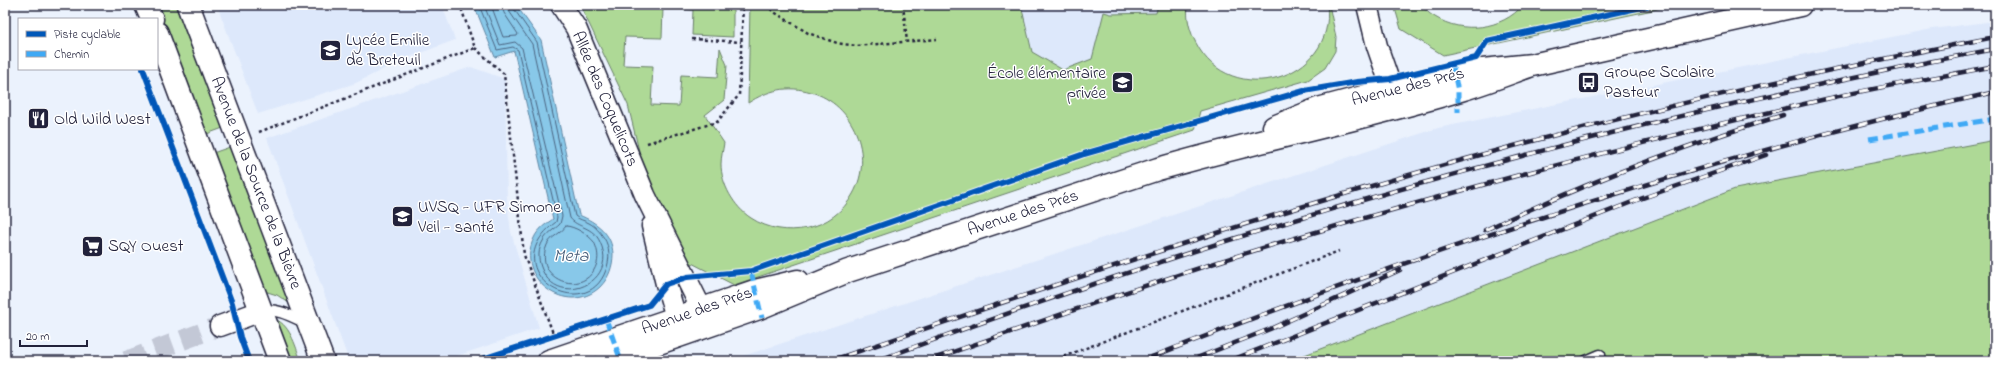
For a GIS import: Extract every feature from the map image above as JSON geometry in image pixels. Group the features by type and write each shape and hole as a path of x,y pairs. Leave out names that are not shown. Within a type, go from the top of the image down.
{"main road":[{"path":"146,5 152,18"},
{"name":"Avenue de la Source de la Bièvre","path":"188,5 323,361"},
{"name":"Avenue des Prés","path":"607,361 679,327 706,317 755,290 848,271 1198,157 1318,109 1395,99 1454,73 1532,66 1799,5"},
{"path":"158,36 261,311 278,361"},
{"name":"Avenue des Prés","path":"549,361 679,327"}],"street":[{"name":"Allée des Coquelicots","path":"561,5 576,28 645,195"},
{"path":"1367,5 1377,46 1395,99"},
{"path":"645,195 706,317"},
{"path":"645,195 666,284 679,327"},
{"path":"220,326 261,311"}],"lane":[{"path":"261,311 271,309 282,312 310,325"},
{"path":"1586,361 1600,355"}],"path":[{"path":"460,5 475,48 504,74 524,255 554,336"},
{"path":"627,149 717,122 739,95 743,5"},
{"path":"766,5 774,12 808,33 837,43 856,46 937,39"},
{"path":"903,5 907,42"},
{"path":"692,40 741,42"},
{"path":"267,128 475,48"},
{"path":"1052,361 1339,251"}],"shaded area":[{"name":"Lycée Emilie de Breteuil","path":"217,5 442,5 455,40 402,60 356,83 258,114"},
{"name":"École élémentaire privée","path":"1021,5 1184,5 1183,22 1213,107 1038,77"},
{"path":"1995,21 1995,140 1735,189 1289,361 728,361 1438,128 1932,29"},
{"name":"UVSQ - UFR Simone Veil - santé","path":"471,67 505,79 507,201 511,232 539,328 442,361 349,361 267,138"}],"green space":[{"path":"166,5 175,5 223,128 204,135 155,9"},
{"path":"580,5 641,5 641,7 663,8 662,38 625,37 623,65 653,66 651,105 679,106 681,75 718,77 720,48 727,65 724,100 705,115 724,143 721,164 723,179 726,187 739,208 751,218 764,225 778,229 793,230 821,224 844,207 853,194 859,179 862,163 860,148 856,133 849,119 826,98 803,90 786,89 771,92 748,103 750,5 1021,5 1032,52 1063,70 1092,59 1104,12 1111,14 1156,13 1158,5 1188,5 1189,25 1196,43 1212,64 1232,76 1255,80 1278,77 1299,68 1316,52 1326,31 1327,5 1329,5 1336,37 1335,51 1325,68 1308,80 1200,111 1195,130 734,285 684,259 646,180 628,105"},
{"path":"669,5 733,5 733,37 692,35 693,10 669,8"},
{"path":"1394,5 1420,5 1433,16 1457,26 1481,27 1504,20 1523,5 1676,5 1443,55 1401,29"},
{"path":"1995,140 1995,361 1289,361 1735,189"},
{"path":"230,147 289,303 277,295 261,290 210,154"},
{"path":"272,318 288,330 301,361 288,361"}],"water":[{"name":"Meta","path":"474,5 516,5 541,40 579,215 602,229 610,240 612,247 612,263 608,276 600,287 587,295 573,298 559,296 547,289 537,279 531,267 530,253 534,238 540,229 553,219 514,51 495,57"}],"tunnel":[{"path":"126,361 220,326"}],"railway":[{"path":"830,361 1165,249 1300,207 1523,143 1758,86 1916,52 1995,37"},
{"path":"876,361 1012,312 1150,265 1429,181 1569,144 1711,109 1995,49"},
{"path":"927,361 1200,268 1292,239 1424,201 1624,148 1826,99 1995,66"},
{"path":"1141,361 1351,282 1563,210 1670,177 1778,147 1886,118 1995,92"},
{"path":"1485,230 1558,197 1632,167 1783,115"},
{"path":"1229,361 1637,200 1766,155"},
{"path":"1189,361 1270,329 1400,270"}],"marked path":[{"path":"1452,63 1458,91 1458,112"},
{"path":"1869,139 1995,119"},
{"path":"751,271 762,318"},
{"path":"606,319 621,361"}],"cycle path":[{"path":"476,361 649,305 666,284 687,277 751,271 1084,154 1304,91 1357,82 1390,79 1476,58 1487,41 1651,5"},
{"path":"143,70 232,303 240,337 249,361"}],"place":[{"name":"Lycée Emilie de Breteuil","path":"331,50"},
{"name":"Groupe Scolaire Pasteur","path":"1588,82"},
{"name":"École élémentaire privée","path":"1122,83"},
{"name":"Old Wild West","path":"38,119"},
{"name":"UVSQ - UFR Simone Veil - santé","path":"402,217"},
{"name":"SQY Ouest","path":"93,246"}]}
